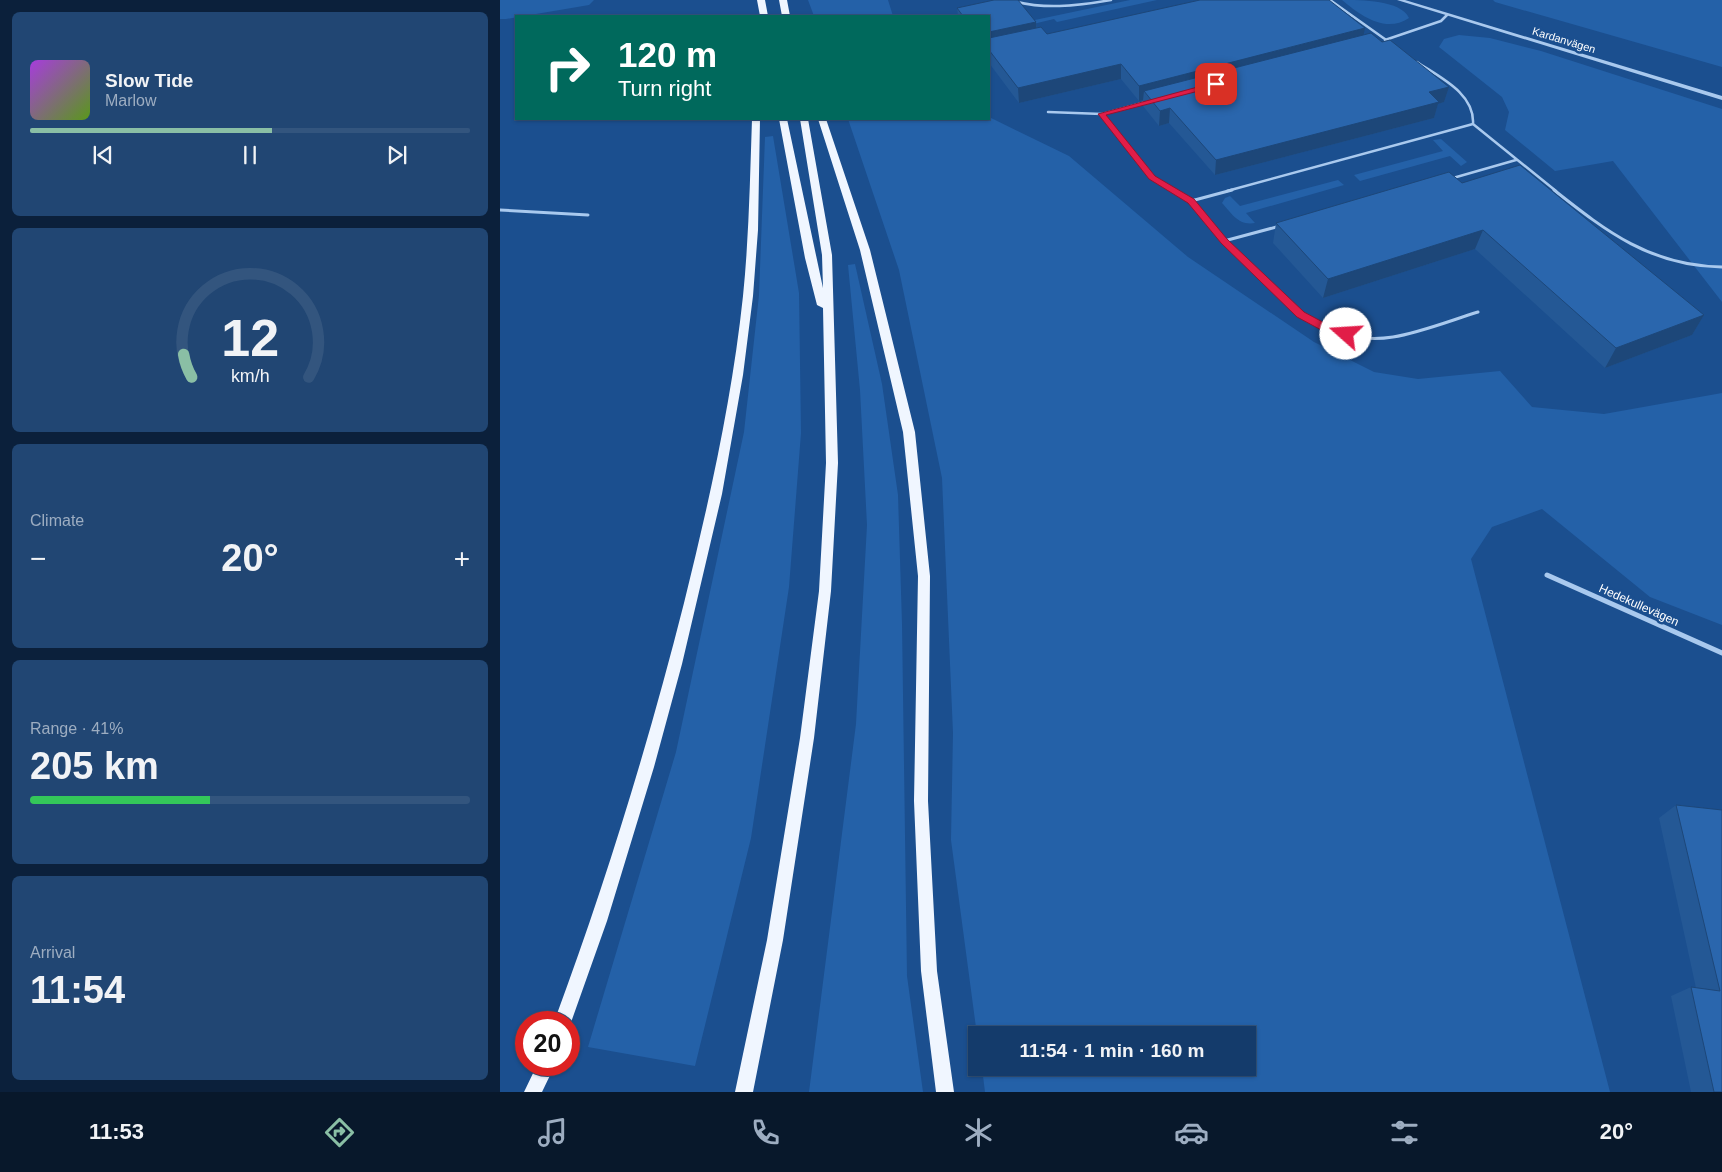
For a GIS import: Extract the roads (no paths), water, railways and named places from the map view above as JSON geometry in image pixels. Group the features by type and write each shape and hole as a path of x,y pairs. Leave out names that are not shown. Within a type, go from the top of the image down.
{"main road":[{"path":"759,15 760,0"},
{"path":"760,0 764,15"},
{"path":"783,0 786,15"},
{"path":"567,1011 597,931 669,688 707,535 734,391 748,298 754,219 756,120"},
{"path":"784,120 810,258 827,324"},
{"path":"744,1092 775,940 807,738 825,591 832,463 831,379 827,324 827,255 804,120"},
{"path":"822,120 865,250 909,432 924,576 921,800 929,971 945,1092"},
{"path":"533,1092 541,1076"}],"street":[{"name":"Kardanvägen","path":"1404,1 1722,98"},
{"name":"Hedekullevägen","path":"1547,575 1722,652"}],"lane":[{"path":"1010,0 1021,5 1059,7 1110,0"},
{"path":"1330,0 1394,46"},
{"path":"1377,43 1441,20 1447,15"},
{"path":"1410,57 1457,91 1473,111 1473,124"},
{"path":"1048,112 1102,114 1149,102"},
{"path":"1102,114 1152,178 1191,201 1224,241 1300,314 1328,330 1363,339 1394,337 1478,312"},
{"path":"1473,124 1516,160 1608,231 1632,247 1663,260 1693,266 1722,267"},
{"path":"1191,201 1473,124"},
{"path":"1448,180 1516,160"},
{"path":"500,210 588,215"},
{"path":"1224,241 1289,223"}]}
